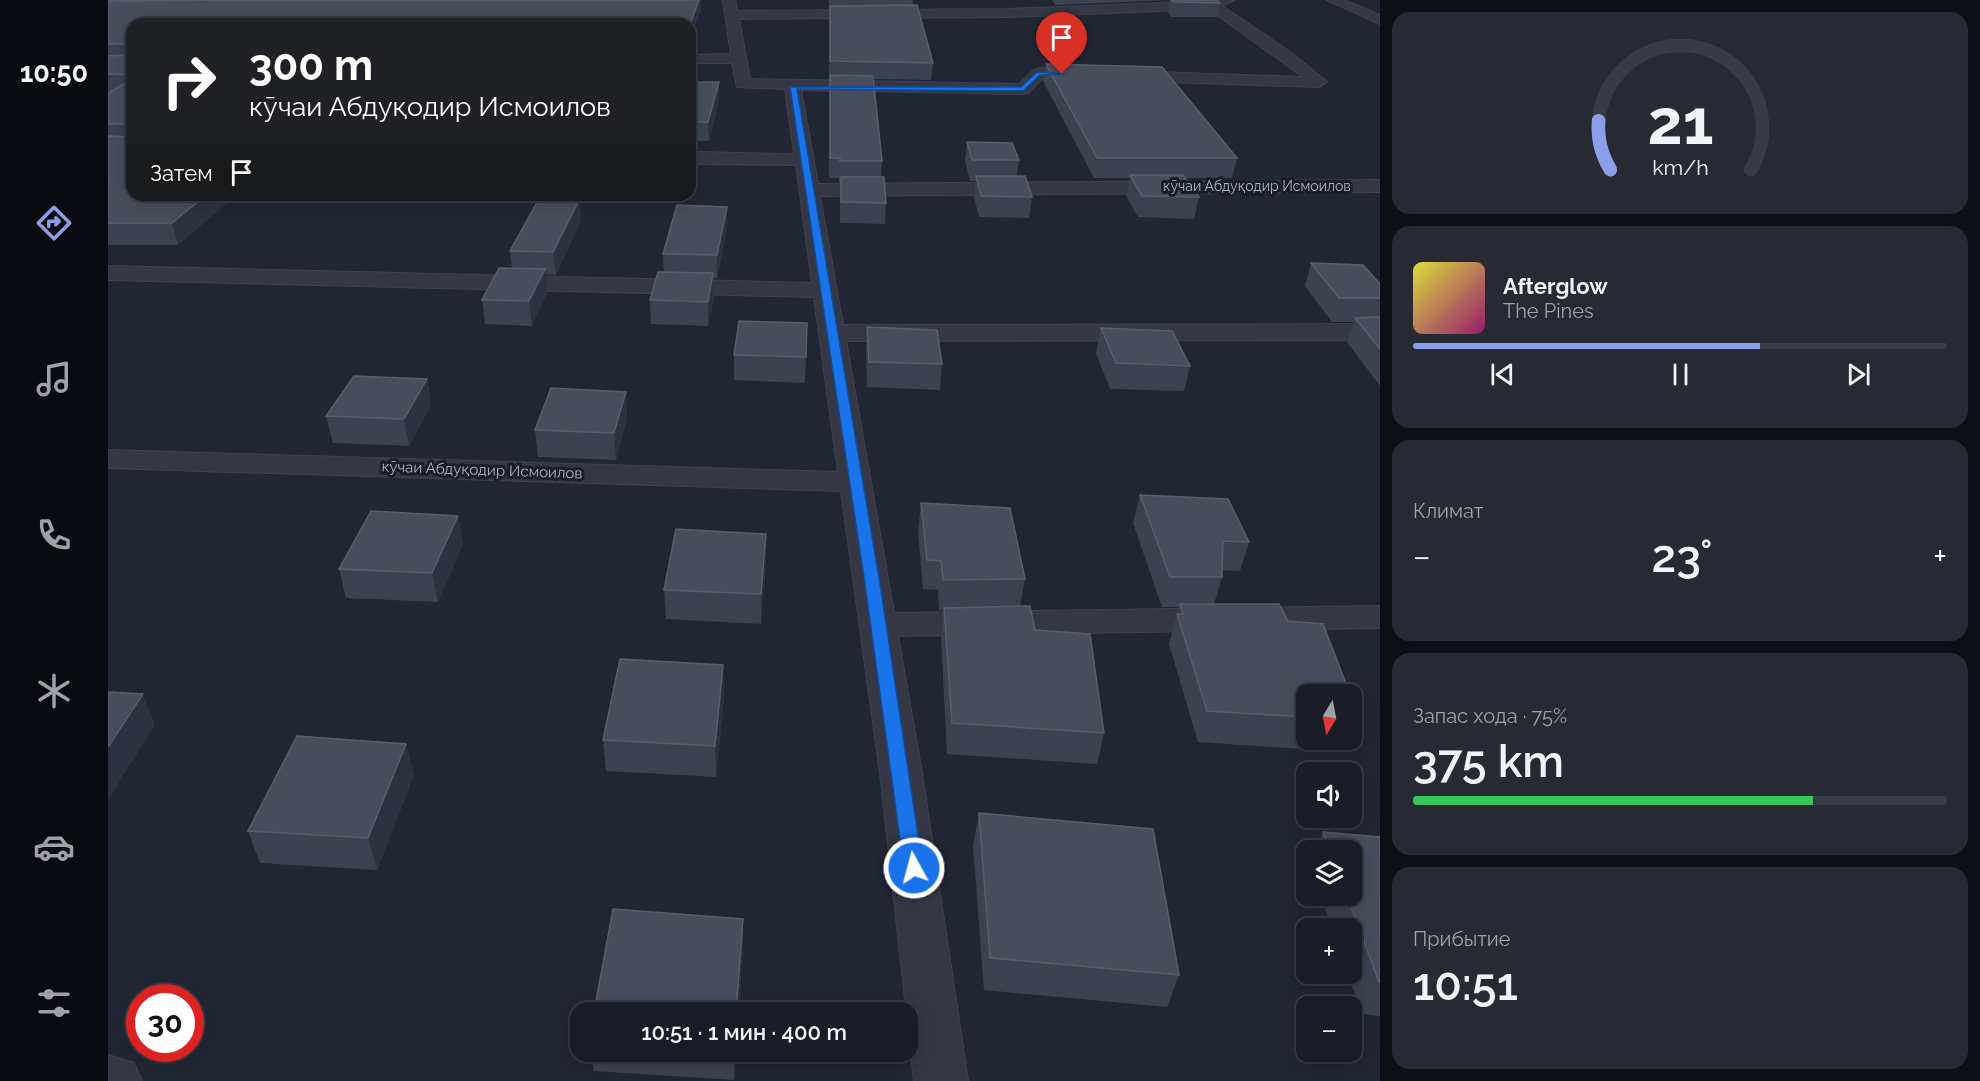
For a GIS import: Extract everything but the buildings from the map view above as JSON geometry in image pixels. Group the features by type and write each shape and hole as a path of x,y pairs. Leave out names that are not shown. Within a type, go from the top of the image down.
{"street":[{"path":"1212,5 1288,57 1319,82 1039,73 1023,89 793,87 743,84 727,5 1008,13 1212,5 1228,0"},
{"path":"1333,0 1380,20"},
{"path":"696,59 739,58"},
{"path":"793,87 827,290 903,785 941,1081"},
{"name":"кӯчаи Абдуқодир Исмоилов","path":"696,159 808,175 1380,186"},
{"path":"108,273 827,290"},
{"path":"833,333 1380,332"},
{"name":"кӯчаи Абдуқодир Исмоилов","path":"108,459 857,482"},
{"path":"879,625 1380,617"},
{"path":"108,1080 115,1081"}],"route":[{"path":"914,868 817,228 793,87 1023,89 1039,73 1062,74"}]}
